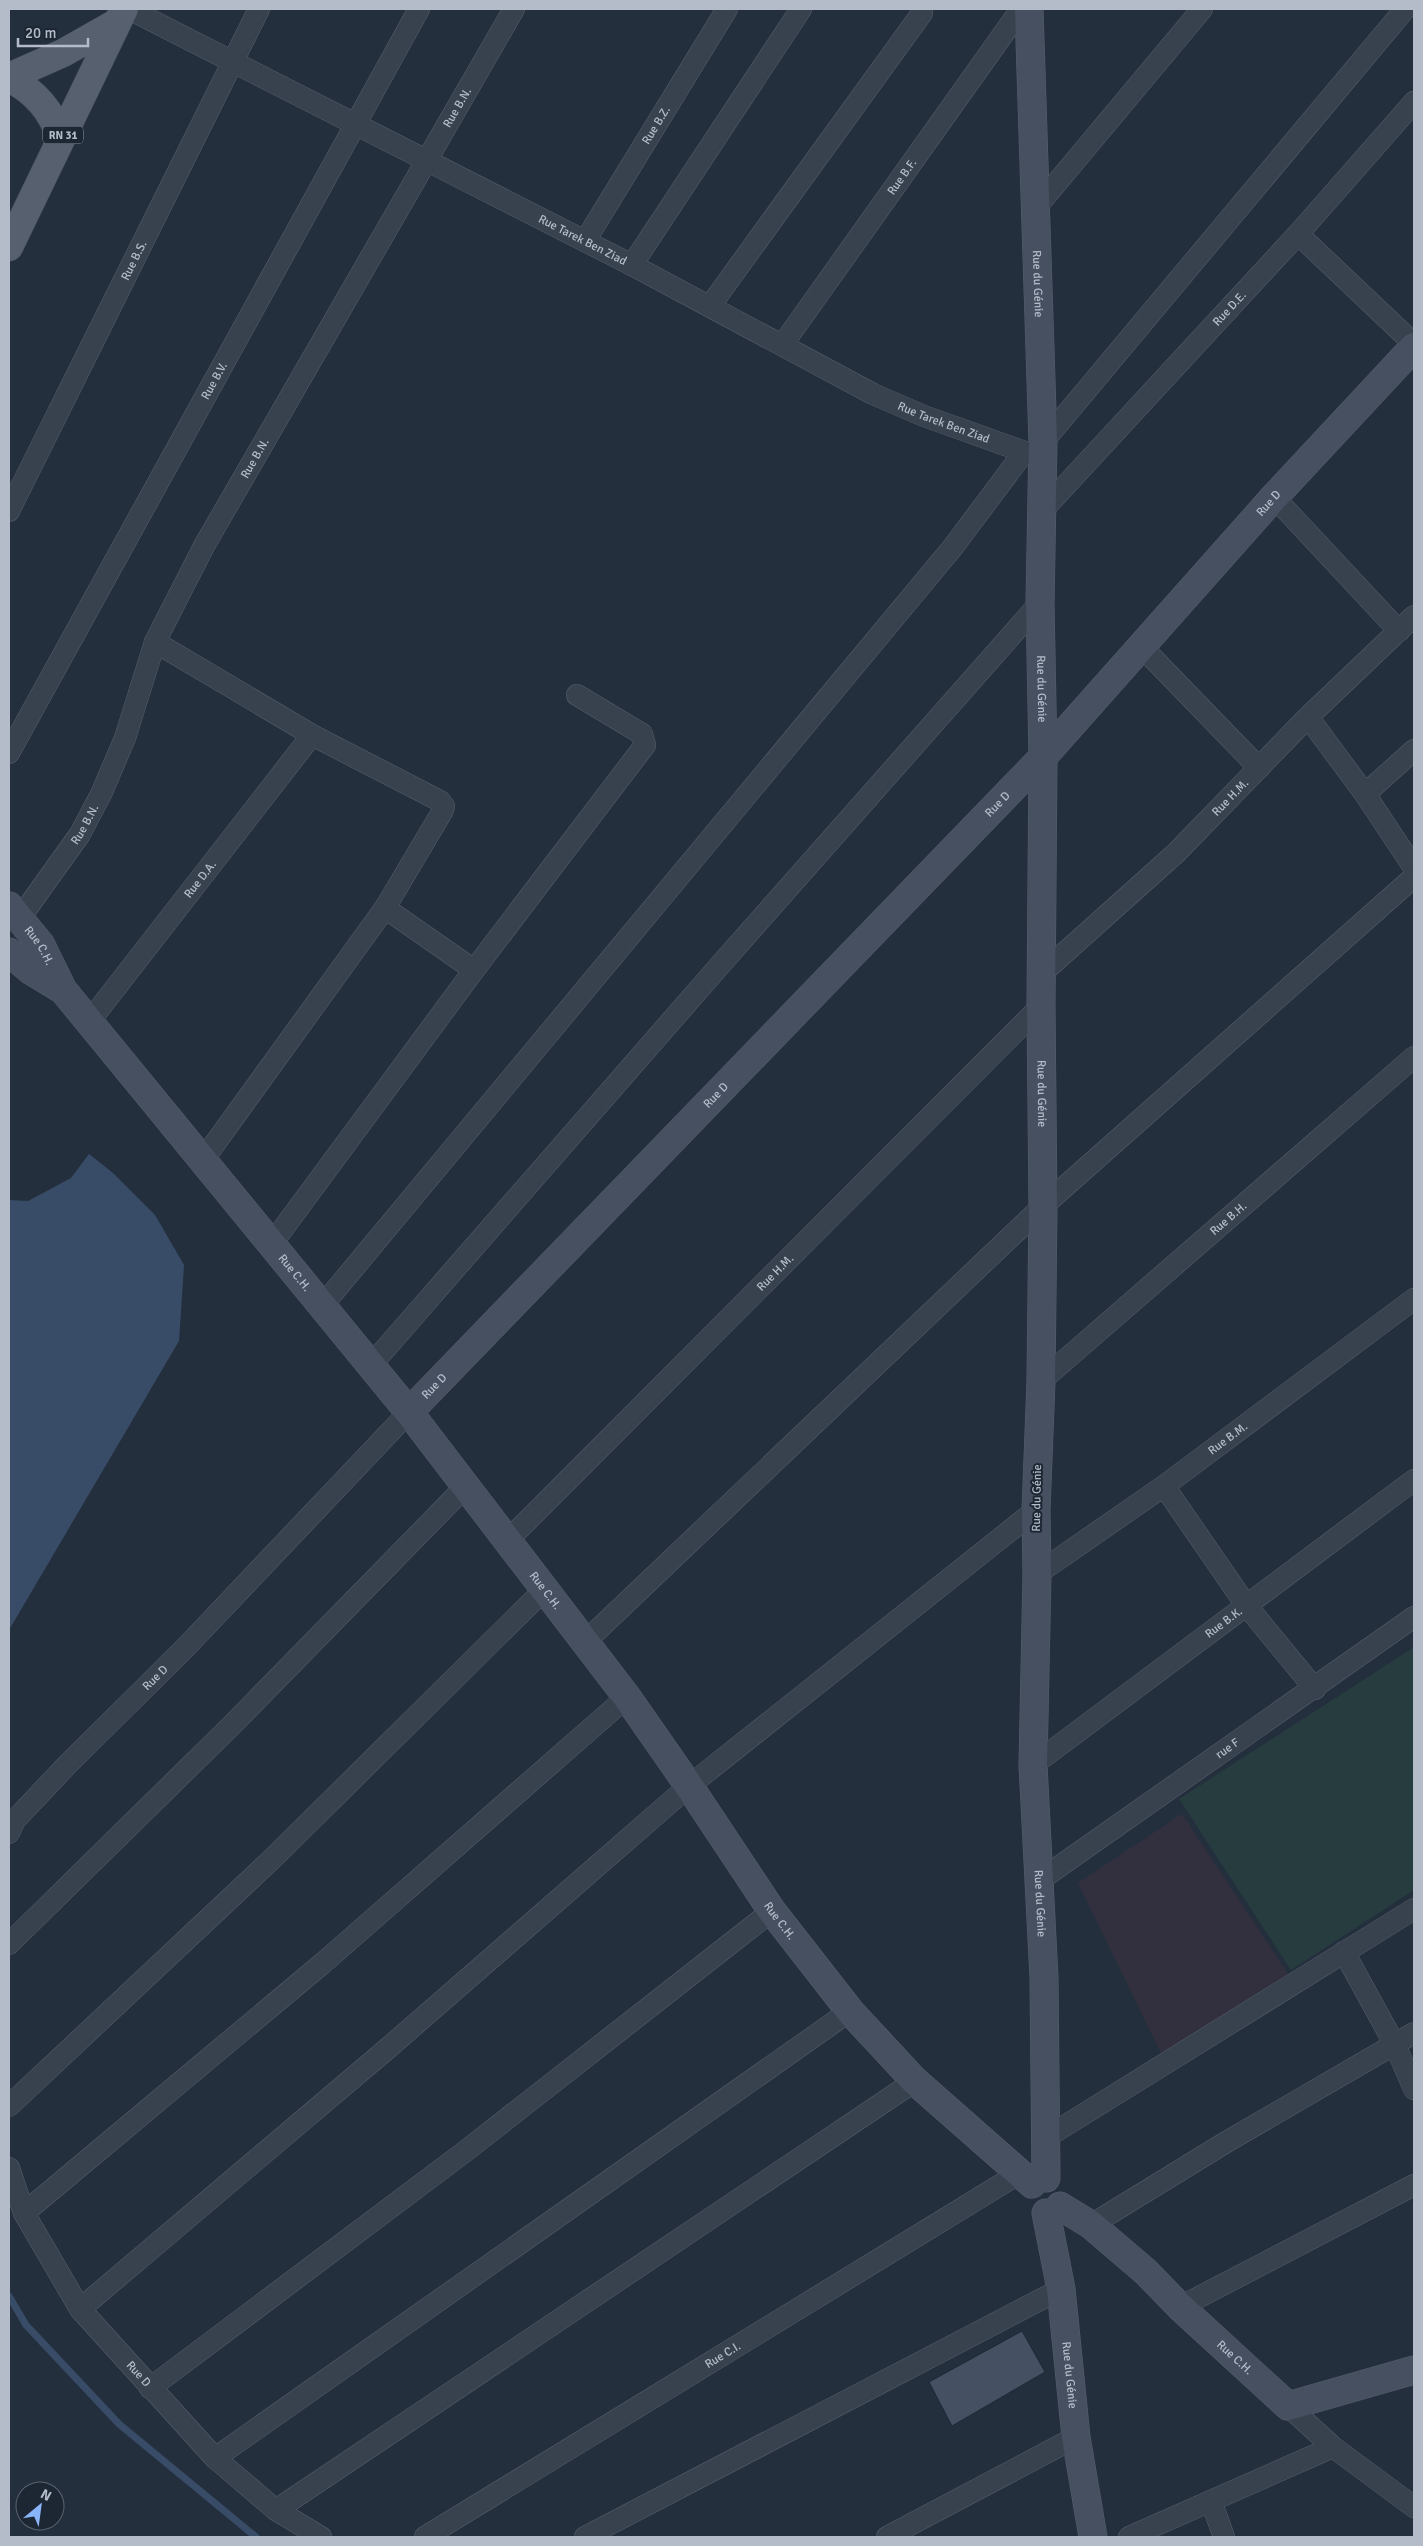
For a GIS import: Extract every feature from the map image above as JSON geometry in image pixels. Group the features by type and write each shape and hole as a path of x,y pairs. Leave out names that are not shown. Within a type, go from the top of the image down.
{"main road":[{"path":"9,77 63,53 123,14"},
{"name":"RN 31","path":"11,239 123,14"},
{"path":"9,77 32,92 42,102 57,126 61,140"}],"street":[{"name":"Rue B.S.","path":"9,512 259,9"},
{"name":"Rue B.V.","path":"9,753 354,123 419,9"},
{"name":"Rue B.N.","path":"14,912 80,834 102,792 124,738 155,642 204,546 275,420 514,9"},
{"path":"632,265 801,9"},
{"name":"Rue B.F.","path":"783,344 1021,9"},
{"name":"Rue du Génie","path":"1029,9 1034,210 1036,450 1042,511 1040,603 1043,757 1041,974 1043,1206 1041,1381 1036,1510 1037,1574 1034,1765 1036,1848 1040,1880 1047,2137 1033,2178"},
{"path":"1034,210 1202,9"},
{"path":"322,1305 953,547 1405,9"},
{"name":"Rue B.Z.","path":"585,241 721,10"},
{"path":"710,306 922,13"},
{"name":"Rue Tarek Ben Ziad","path":"123,14 232,61 632,265 783,344 873,394 924,416 1036,450"},
{"name":"Rue D.E.","path":"1042,511 1298,234 1414,102"},
{"path":"1298,234 1414,345"},
{"name":"Rue D","path":"9,1833 15,1820 67,1765 186,1646 409,1412 1043,757 1274,497 1414,345"},
{"path":"1274,497 1407,624"},
{"path":"372,1364 701,986 1040,603"},
{"name":"Rue H.M.","path":"1041,974 1176,853 1308,717 1407,624"},
{"path":"155,642 312,735 440,801 444,806 385,908 203,1160"},
{"path":"1141,646 1259,768"},
{"path":"271,1245 474,970 638,758 645,745 642,734 577,695"},
{"path":"1308,717 1365,794 1414,868"},
{"name":"Rue D.A.","path":"89,1022 312,735"},
{"path":"1365,794 1414,750"},
{"path":"586,1641 1043,1206 1414,877"},
{"path":"385,908 474,970"},
{"name":"Rue C.H.","path":"14,912 41,945 63,990 271,1245 372,1364 465,1487 586,1641 689,1786 772,1911 850,2012 915,2081 1033,2178 1054,2179 1060,2184 1063,2200 1053,2210 1091,2225 1146,2272 1180,2307 1333,2447 1414,2507"},
{"name":"Rue C.H.","path":"9,952 30,970 63,990"},
{"name":"Rue H.M.","path":"508,1540 1041,1006"},
{"name":"Rue B.H.","path":"1041,1381 1414,1057"},
{"name":"Rue B.M.","path":"1037,1574 1164,1486 1414,1299"},
{"name":"Rue B.K.","path":"1034,1765 1414,1480"},
{"path":"1164,1486 1246,1606 1315,1689"},
{"path":"9,1944 233,1724 465,1487"},
{"path":"80,2309 387,2049 689,1786 1036,1510"},
{"path":"9,2106 271,1860 545,1589"},
{"name":"rue F","path":"1040,1880 1315,1689 1414,1617"},
{"path":"24,2213 323,1963 627,1697"},
{"path":"1047,2137 1414,1908"},
{"path":"150,2388 467,2150 772,1911"},
{"path":"1344,1952 1395,2045 1414,2089"},
{"path":"215,2458 850,2012"},
{"path":"1091,2225 1228,2141 1414,2033"},
{"path":"276,2510 915,2081"},
{"name":"Rue D","path":"9,2168 24,2213 80,2309 215,2458 276,2510 295,2531 321,2537"},
{"name":"Rue C.I.","path":"425,2537 1033,2178"},
{"path":"1180,2307 1414,2185"},
{"name":"Rue du Génie","path":"1053,2210 1076,2437 1093,2537"},
{"path":"585,2537 1061,2289"},
{"path":"1288,2406 1414,2370"},
{"path":"887,2537 1076,2437"},
{"path":"1129,2537 1333,2447"},
{"path":"1211,2501 1224,2537"}],"shaded area":[{"path":"1182,1814 1288,1974 1163,2057 1078,1883"}],"green space":[{"path":"1414,1647 1414,1890 1291,1970 1179,1799"}],"water":[{"path":"89,1154 113,1173 155,1215 184,1265 179,1341 9,1630 9,1200 28,1201 71,1178"}],"building":[{"path":"1022,2331 1045,2372 952,2426 929,2382"}],"waterway":[{"path":"9,2296 26,2325 119,2424 256,2537"}]}
